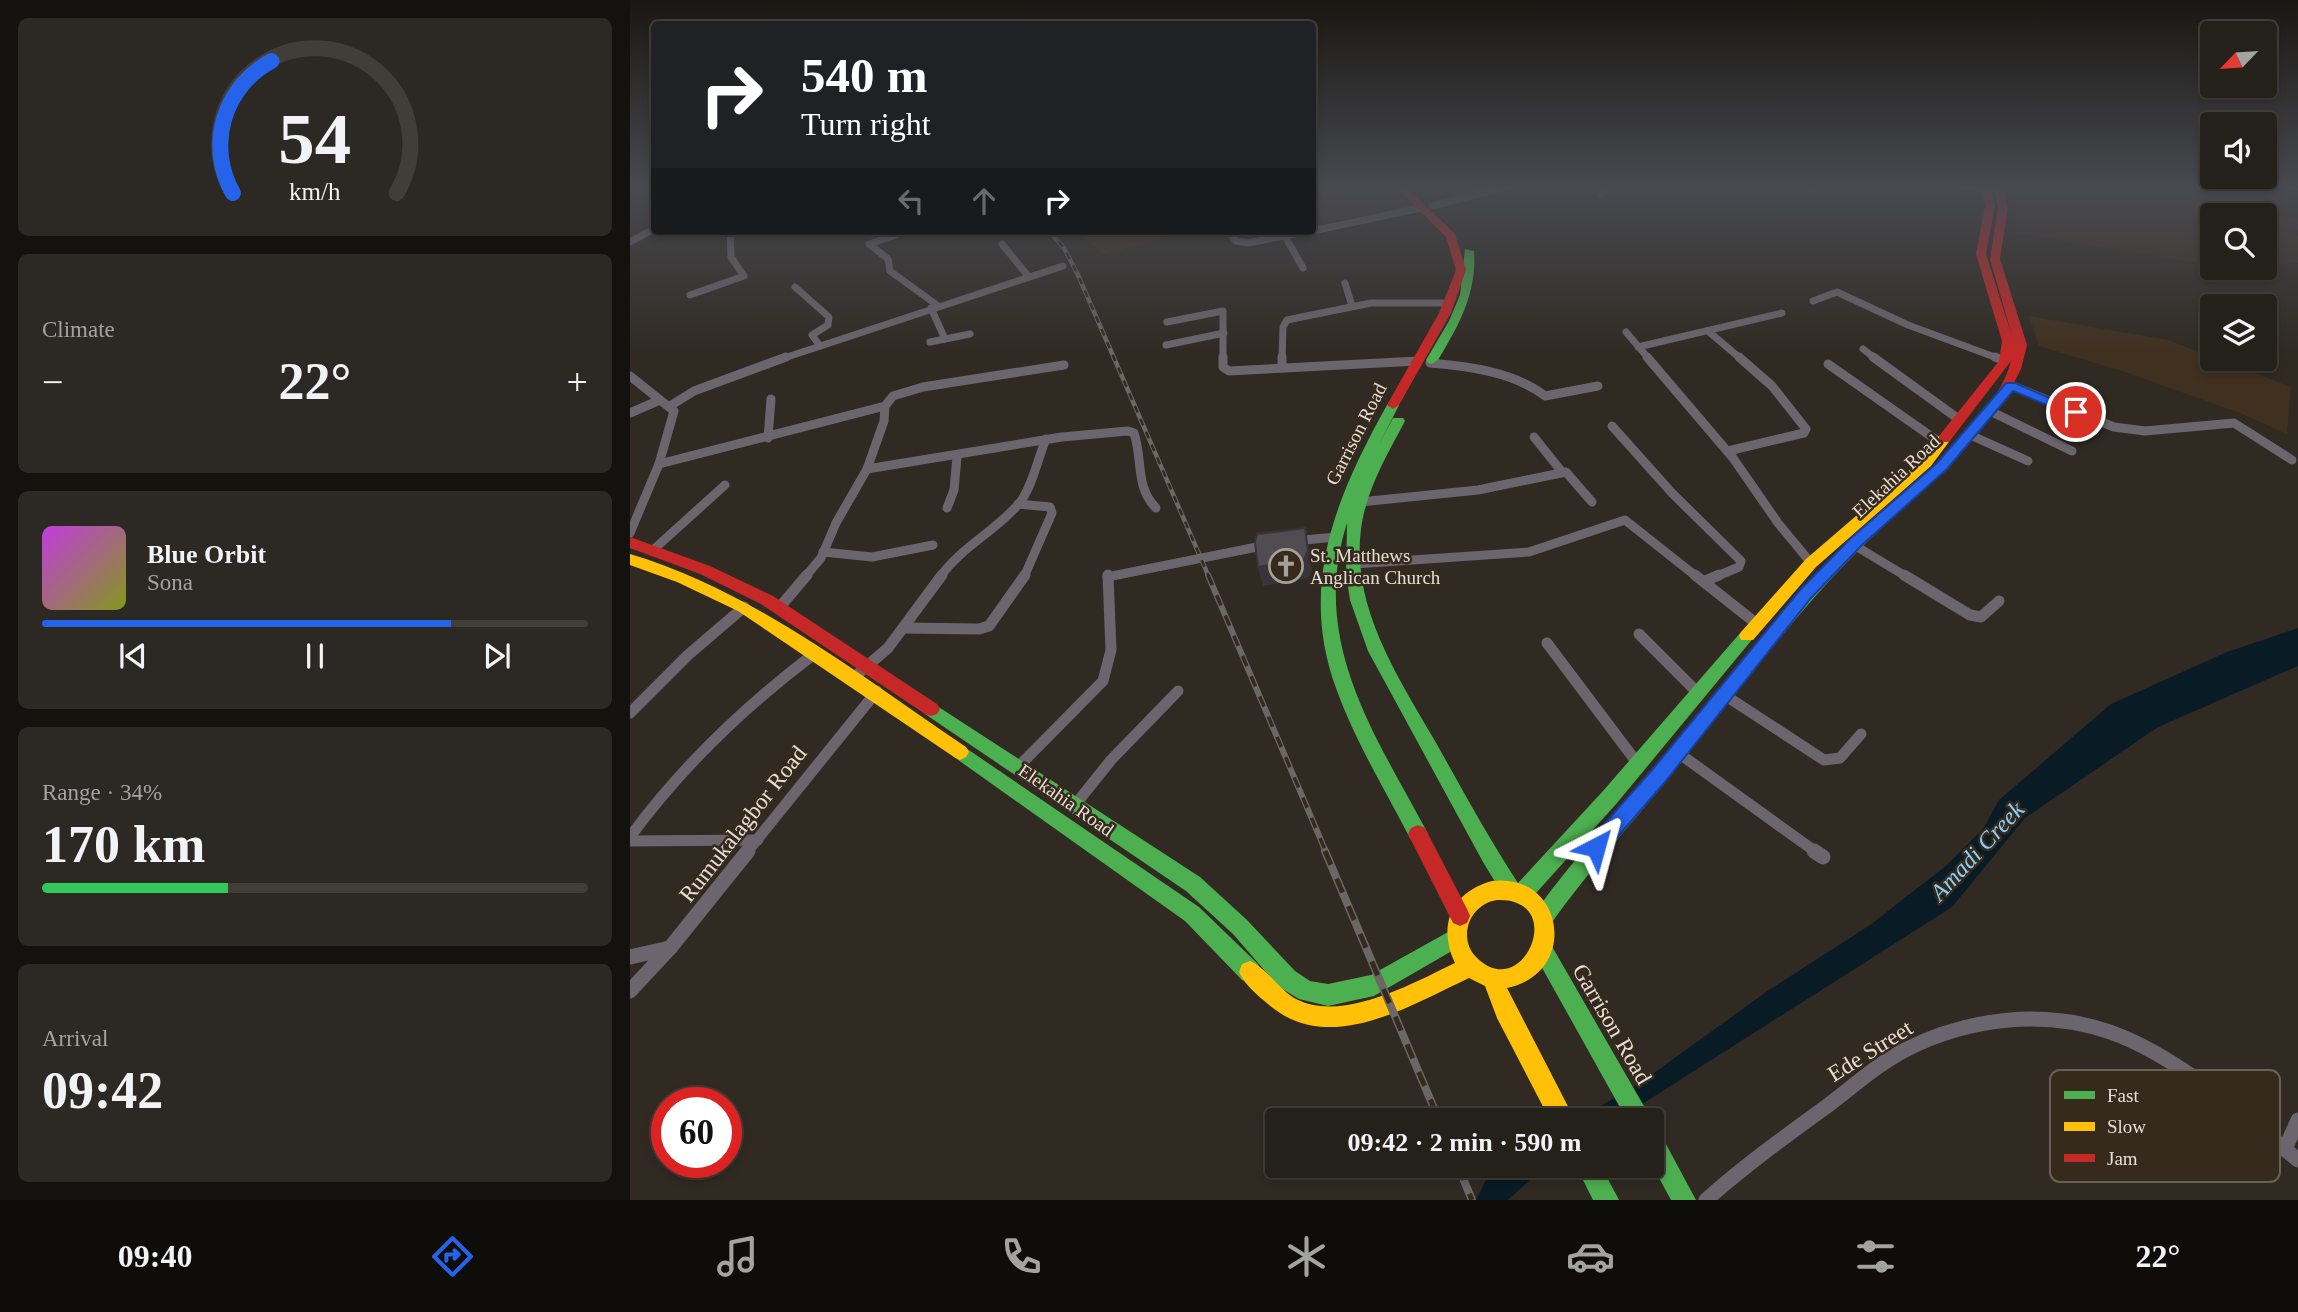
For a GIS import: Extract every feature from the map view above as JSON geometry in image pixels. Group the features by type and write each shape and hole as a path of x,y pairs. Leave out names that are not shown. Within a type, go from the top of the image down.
{"main road":[{"name":"Garrison Road","path":"1452,242 1458,252 1461,270 1450,303 1360,502 1352,546 1359,598 1385,663 1464,813 1516,893"},
{"name":"Garrison Road","path":"1460,916 1413,829 1335,666 1328,629 1329,578 1341,512 1359,465 1465,301 1472,269 1464,242"},
{"path":"1981,242 1981,254 2008,341 2004,361"},
{"name":"Elekahia Road","path":"1516,893 1638,764 1811,563 1926,463 1941,444 1988,410 2010,385 2020,358 2021,345 1994,249 1996,242"},
{"name":"Elekahia Road","path":"1543,918 1567,882 1806,594 1854,545 1942,466 2004,361"},
{"name":"Elekahia Road","path":"630,542 705,569 779,608 867,666 1192,884 1238,924 1288,981 1325,995 1343,995 1367,987 1457,937"},
{"name":"Elekahia Road","path":"630,559 682,578 744,607 873,694 1155,886 1192,914 1264,986 1294,1010 1320,1017 1360,1015 1472,966"},
{"path":"1501,889 1516,893 1530,901 1543,918 1543,950 1535,964 1521,974 1507,978 1492,976 1472,966 1465,958 1457,937 1460,916 1465,907 1481,894 1501,889"},
{"name":"Garrison Road","path":"1543,950 1634,1108"},
{"path":"1492,976 1505,1010 1557,1108"},
{"path":"1664,1163 1684,1200"},
{"path":"1595,1178 1607,1200"}],"street":[{"path":"690,295 744,276 731,257 730,242"},
{"path":"875,242 869,244 888,259 890,271 934,307 945,339"},
{"path":"1288,242 1303,268"},
{"path":"1002,244 1028,276"},
{"path":"670,406 694,391 820,346 1063,266"},
{"path":"1345,283 1352,306"},
{"path":"795,287 829,317 828,326 812,335 820,346"},
{"path":"1813,301 1837,292 1908,325 2004,361"},
{"path":"1282,368 1287,320 1352,306 1450,303"},
{"path":"1167,322 1221,311 1224,313 1224,370 1424,362 1483,367 1498,376 1531,385 1545,396 1598,386"},
{"path":"1638,347 1782,313"},
{"path":"1708,331 1772,386 1778,397 1806,429 1804,433 1727,451"},
{"path":"1626,332 1727,451 1778,523 1811,563"},
{"path":"1166,345 1224,333"},
{"path":"930,342 970,334"},
{"path":"1863,349 1964,427 2028,461"},
{"path":"1828,364 1878,396 1941,444"},
{"path":"779,608 810,575 823,552 867,469 884,421 886,406 893,396 904,391 1064,365"},
{"path":"630,376 639,388 670,406 674,418 659,464 630,533"},
{"path":"2010,385 2114,427 2130,430 2181,429 2234,423 2292,460"},
{"path":"768,438 771,399"},
{"path":"630,413 660,400"},
{"path":"659,464 886,406"},
{"path":"1988,410 2072,451"},
{"path":"1612,426 1671,493 1741,561 1739,567 1705,581"},
{"path":"867,469 957,457 1046,439 1132,432 1139,445 1137,468 1142,488 1149,502 1156,508"},
{"path":"1534,438 1562,472 1572,476 1592,502"},
{"path":"852,680 905,628 950,563 1018,504 1026,493 1046,439"},
{"path":"947,508 954,490 957,457"},
{"path":"1360,502 1478,490 1562,472"},
{"path":"653,550 725,485"},
{"path":"905,628 979,629 995,621 1025,576 1052,513 1050,507 1018,504"},
{"path":"1354,564 1529,552 1623,520 1757,624"},
{"path":"1017,768 1103,681 1111,650 1107,576 1238,548 1336,537"},
{"path":"823,552 872,557 933,545"},
{"path":"1854,545 1976,617 1984,615 1999,601"},
{"path":"630,713 688,654 744,607"},
{"path":"1639,634 1698,693"},
{"path":"1547,643 1638,764"},
{"path":"630,839 649,810 730,723 751,702 814,654"},
{"name":"Rumukalagbor Road","path":"630,991 670,948 873,694 887,681"},
{"path":"1075,805 1119,752 1178,691"},
{"path":"1723,694 1824,760 1840,758 1861,734"},
{"path":"1677,752 1823,857"},
{"path":"630,839 758,841"},
{"path":"630,957 670,948"},
{"name":"Ede Street","path":"1706,1200 1744,1166 1903,1051 1956,1028 2017,1018 2080,1024 2121,1037 2150,1051 2179,1070"},
{"path":"2285,1149 2298,1120"},
{"name":"Ede Street","path":"2280,1145 2298,1160"}],"shaded area":[{"path":"1089,242 1149,242 1103,254"},
{"path":"2071,242 2200,242 2200,263"},
{"path":"2277,242 2298,242 2298,263 2277,265"},
{"path":"2029,316 2168,340 2200,352 2200,371 2249,371 2291,387 2287,434 2240,413 2125,372 2039,346"}],"water":[{"path":"2298,628 2298,666 2158,727 2025,818 1952,907 1636,1108 1597,1108 1640,1083 1769,990 1870,925 1947,865 1983,829 1999,800 2111,704 2227,652"}],"building":[{"path":"1305,528 1308,551 1304,559 1258,567 1255,542 1257,534"}],"waterway":[{"name":"Amadi Creek","path":"1491,1200 1500,1185 1509,1178"}],"railway":[{"path":"1059,242 1078,275 1209,577"},
{"path":"1208,575 1326,852"},
{"path":"1325,851 1434,1108"},
{"path":"1463,1178 1472,1200"}],"traffic: fast":[{"path":"1432,360 1461,308 1469,281 1469,251"},
{"path":"1393,405 1361,466 1348,498 1331,563 1328,596 1330,630 1344,686 1373,751 1418,834"},
{"path":"1398,421 1368,480 1353,528 1353,573 1358,600 1366,626 1389,676 1512,891"},
{"path":"1543,918 1572,878 1668,765 1788,615 1869,531"},
{"path":"1521,895 1610,797 1747,636"},
{"path":"931,709 1193,884 1240,927 1287,979 1307,991 1328,995 1374,985 1457,937"},
{"path":"960,752 1192,914 1250,972"},
{"path":"1543,950 1633,1108"},
{"path":"1664,1163 1684,1200"},
{"path":"1595,1178 1607,1200"}],"traffic: slow":[{"path":"1747,636 1811,563 1926,463 1944,439"},
{"path":"630,559 682,578 744,607 960,752"},
{"path":"1501,890 1526,897 1538,909 1545,934 1538,959 1526,971 1501,978 1476,971 1464,959 1457,934 1464,909 1476,897 1501,890"},
{"path":"1250,972 1277,998 1295,1010 1316,1016 1339,1016 1362,1012 1409,996 1472,966"},
{"path":"1492,977 1505,1010 1557,1108"}],"traffic: jam":[{"path":"1393,405 1445,313 1461,270 1453,242"},
{"path":"1944,439 2005,361 2008,341 1981,254 1983,242"},
{"path":"1869,531 1936,471 1983,421 2002,395 2015,369 2021,345 1995,259 1998,242"},
{"path":"630,542 705,570 767,600 931,709"},
{"path":"1418,834 1460,916"}],"place":[{"name":"St. Matthews Anglican Church","path":"1286,566"}],"route":[{"path":"1596,847 1659,776 1806,594 1857,542 1942,466 2010,385 2076,412"}]}
